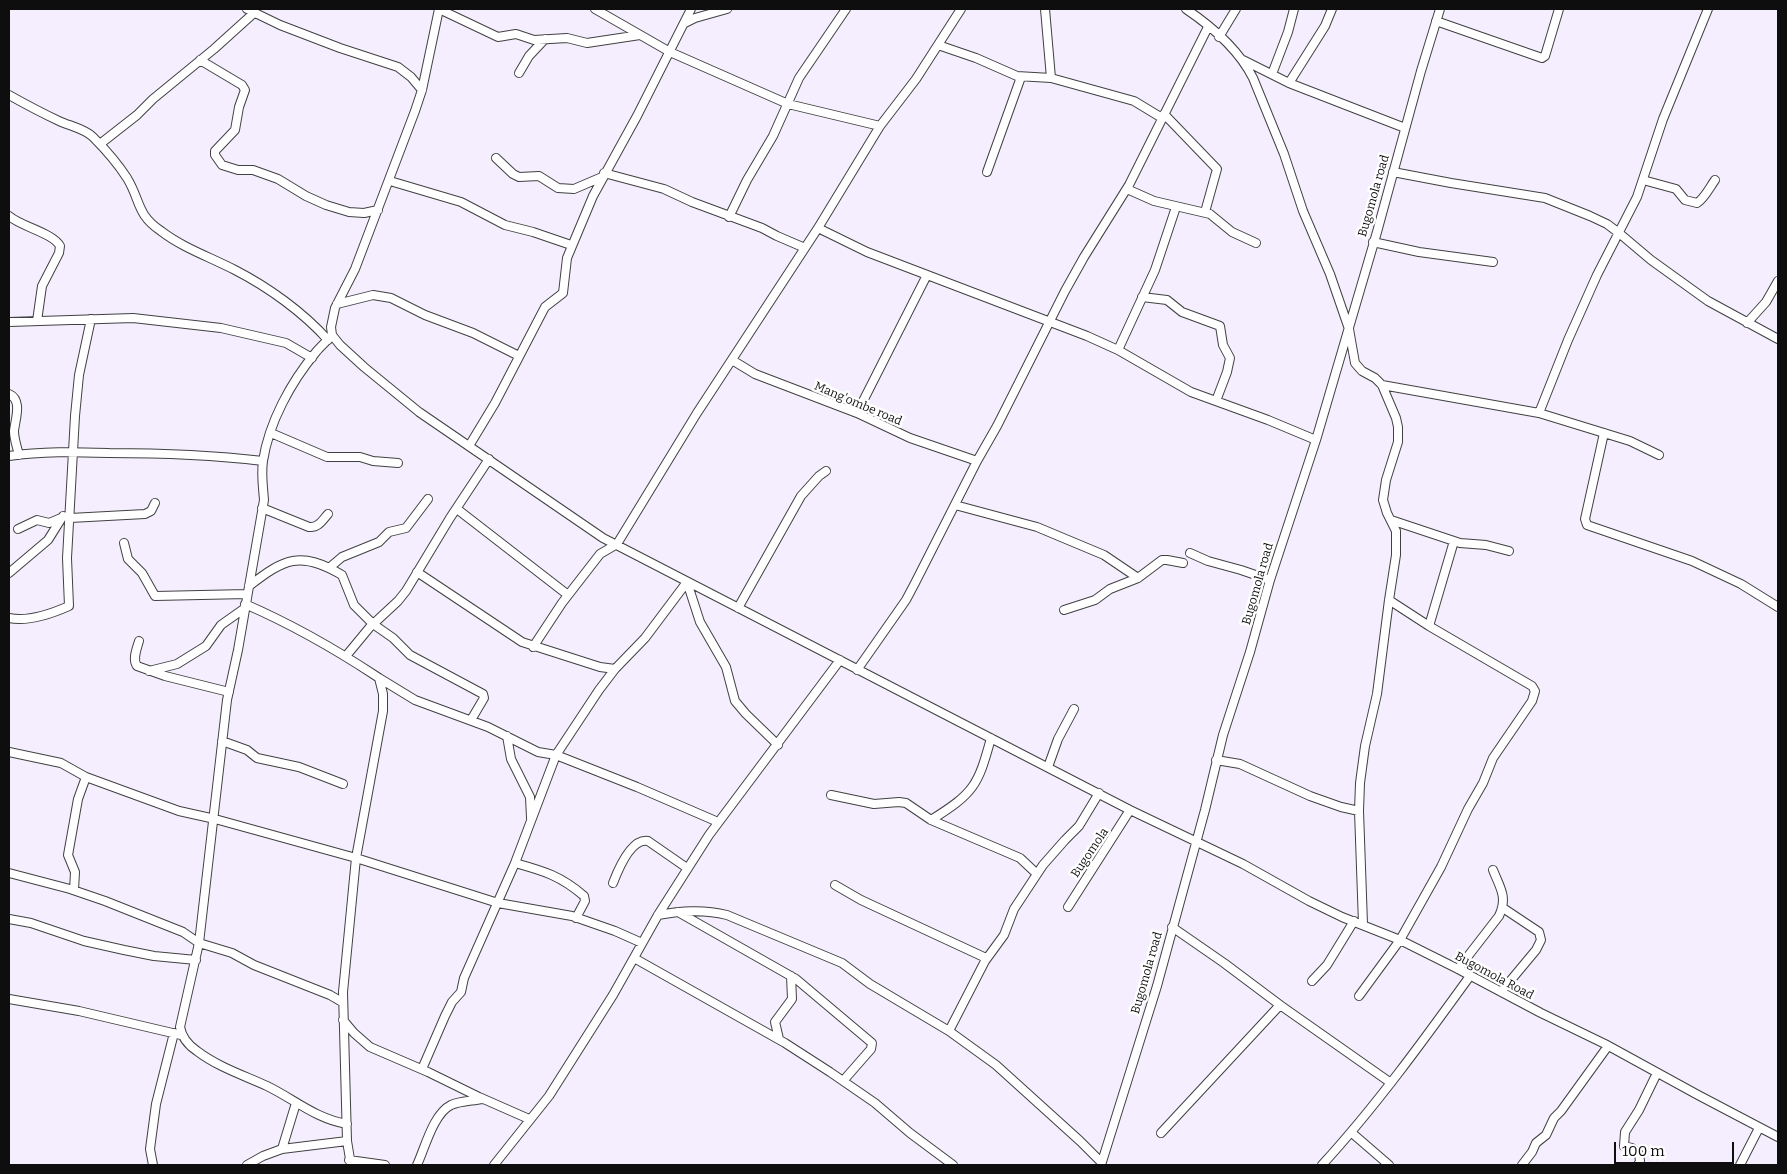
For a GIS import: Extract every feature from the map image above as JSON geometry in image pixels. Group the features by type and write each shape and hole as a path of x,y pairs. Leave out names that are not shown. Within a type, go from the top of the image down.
{"street":[{"path":"247,9 280,25 340,48 398,67 422,90"},
{"path":"154,1165 150,1149 156,1104 178,1034 200,944 229,692 264,500 263,461 280,408 288,393 312,358 330,338 337,304 355,269 390,181 422,90 439,9 496,37 513,34 536,40 567,38 587,43 640,35"},
{"path":"595,9 670,52 788,104 880,126"},
{"path":"469,446 495,403 545,308 564,292 566,263 571,245 603,175 670,52 691,9"},
{"path":"685,22 727,9"},
{"path":"729,217 747,180 773,136 802,73 846,9"},
{"path":"533,647 568,595 600,554 616,544 697,413 818,228 880,126 916,80 961,9"},
{"path":"1045,9 1051,78"},
{"path":"1186,9 1199,13 1208,27 1240,58 1253,78 1268,111 1303,211 1330,274 1349,328 1354,357 1358,367 1382,385 1396,418 1399,436 1383,497 1384,504 1396,531 1397,548 1377,694 1362,762 1359,810 1363,924"},
{"path":"1219,37 1236,9"},
{"path":"1272,74 1288,32 1294,9"},
{"path":"1289,83 1325,26 1332,9"},
{"name":"Bugomola road","path":"1101,1163 1157,986 1223,735 1270,580 1316,440 1404,128 1440,9"},
{"path":"1436,21 1541,58 1545,56 1559,9"},
{"path":"1539,413 1568,340 1597,275 1644,180 1663,119 1706,10"},
{"path":"100,144 137,115 153,98 255,12"},
{"path":"857,670 906,600 1084,257 1127,189 1208,27"},
{"path":"519,73 529,56 545,39"},
{"path":"938,45 1021,76 1051,78 1134,101 1163,116 1217,169 1205,212"},
{"path":"1240,58 1289,83 1404,128"},
{"path":"200,60 242,85 245,90 236,130 216,151 222,166 238,170 250,170 272,177 306,196 349,212 364,214 378,210"},
{"path":"987,172 1021,76"},
{"name":"Bugomola Road","path":"9,95 51,117 90,134 126,177 142,214 161,232 258,284 340,345 400,398 447,433 489,459 603,538 1130,810 1243,864 1309,901 1400,940 1458,969 1608,1046 1778,1137"},
{"path":"496,158 513,174 519,177 539,176 558,188 574,189 603,175 664,189 729,217 762,228 805,248"},
{"path":"1393,172 1451,184 1545,198 1590,216 1607,224 1674,278 1708,301 1778,339"},
{"path":"1644,180 1676,189 1685,200 1697,203 1702,200 1715,180"},
{"path":"390,181 461,202 505,225 571,245"},
{"path":"1127,189 1154,201 1205,212 1215,217 1232,232 1256,243"},
{"path":"1118,350 1155,270 1176,207"},
{"path":"9,216 18,223 56,240 60,246 42,286 37,321"},
{"path":"818,228 867,252 1118,350 1191,392 1316,440"},
{"path":"1373,242 1420,252 1492,262"},
{"path":"857,413 927,275"},
{"path":"1747,323 1766,302 1778,281"},
{"path":"337,304 381,295 446,324 473,333 519,356"},
{"path":"1142,297 1169,301 1182,312 1220,326 1223,344 1230,358 1227,372 1216,400"},
{"path":"9,322 132,318 230,329 286,343 312,358"},
{"path":"9,618 21,620 69,606 67,575 68,515 79,375 91,319"},
{"name":"Mang'ombe road","path":"732,360 755,374 857,413 910,438 977,461"},
{"path":"1382,385 1539,413 1642,446 1659,455"},
{"path":"9,394 14,398 17,408 14,431 19,455"},
{"path":"271,433 323,456 360,457 373,461 398,463"},
{"path":"1604,433 1585,519 1587,525 1692,561 1741,584 1778,607"},
{"path":"9,456 74,452 160,454 263,461"},
{"path":"346,656 373,624 398,601 489,459"},
{"path":"738,608 801,496 826,471"},
{"path":"329,568 342,557 379,542 389,532 406,528 428,499"},
{"path":"18,529 37,520 51,522 68,515 145,514 152,511 155,503"},
{"path":"955,505 1018,521 1072,541 1104,555 1138,578"},
{"path":"262,508 314,528 328,514"},
{"path":"457,509 568,595"},
{"path":"9,573 48,540 68,515"},
{"path":"1391,520 1454,541 1486,545 1510,551"},
{"path":"1428,626 1454,541"},
{"path":"124,543 128,559 142,574 156,596 248,590 274,567 290,560 309,561 329,568 342,575 354,605 373,624 410,655 483,694 484,698 471,720"},
{"path":"1190,553 1208,562 1241,570 1270,580"},
{"path":"1064,610 1095,600 1110,589 1138,578 1162,560 1183,563"},
{"path":"418,572 507,633 533,647 600,667 615,669"},
{"path":"422,1069 447,1010 461,992 467,972 515,863 556,756 587,706 615,669 645,638 687,582"},
{"path":"687,582 700,622 726,668 735,701 778,745"},
{"path":"1359,996 1400,940 1441,867 1468,809 1483,783 1493,758 1532,701 1535,691 1532,686 1428,626 1389,600"},
{"path":"245,606 282,622 346,656 415,700 471,720 538,752 556,756 637,787 718,822"},
{"path":"149,670 177,664 206,646 221,625 245,606"},
{"path":"139,641 135,663 137,666 229,692"},
{"path":"494,1165 549,1096 614,995 658,915 718,822 778,745 840,660"},
{"path":"379,678 383,694 383,711 356,858 342,1002 346,1141 350,1162 385,1165"},
{"path":"1048,767 1058,739 1074,709"},
{"path":"507,736 511,759 530,797 531,822"},
{"path":"931,820 957,804 969,792 982,770 991,738"},
{"path":"222,741 247,750 257,758 299,766 343,784"},
{"path":"9,752 61,763 86,777 180,811 215,818 356,858 498,903 576,918 607,928 642,943"},
{"path":"1216,760 1240,764 1310,796 1342,807 1359,810"},
{"path":"74,890 76,872 68,854 78,799 86,777"},
{"path":"948,1031 986,958 1004,935 1014,909 1037,874 1060,845 1079,826 1099,793"},
{"path":"831,795 874,804 903,802 931,820 1016,856 1037,874"},
{"name":"Bugomola","path":"1068,908 1130,810"},
{"path":"612,883 625,857 644,840 687,868"},
{"path":"515,863 555,876 584,896 585,901 576,918"},
{"path":"1458,969 1499,916 1503,908 1503,895 1493,870"},
{"path":"9,873 74,890 105,901 176,929 200,944 232,953 254,965 330,995 342,1002"},
{"path":"835,885 861,900 986,958"},
{"path":"1501,992 1536,950 1541,940 1539,932 1503,908"},
{"path":"658,915 678,912 712,911 727,915 835,960 870,984 948,1031 996,1065 1101,1163"},
{"path":"678,912 791,976 872,1044 871,1049 843,1081"},
{"path":"9,919 31,923 84,941 116,949 154,956 196,960"},
{"path":"1312,981 1327,965 1354,921"},
{"name":"Bugomola Road","path":"1172,927 1224,962 1280,1005 1391,1083"},
{"path":"634,958 779,1040 843,1081 875,1103 910,1133 953,1165"},
{"path":"779,1040 775,1022 792,998 791,976"},
{"path":"1322,1165 1352,1133 1470,976"},
{"path":"9,999 79,1011 178,1034 197,1051 214,1062 267,1086 323,1118 347,1124"},
{"path":"1161,1133 1280,1005"},
{"path":"343,1020 366,1044 529,1119"},
{"path":"1522,1165 1536,1143 1546,1135 1554,1118 1608,1046"},
{"path":"1638,1165 1640,1161 1639,1154 1632,1148 1624,1146 1624,1134 1658,1073"},
{"path":"417,1165 431,1130 447,1108 458,1103 482,1099"},
{"path":"282,1148 296,1103"},
{"path":"1740,1165 1759,1128"},
{"path":"1352,1133 1389,1165"},
{"path":"247,1165 282,1148 346,1141"}]}
